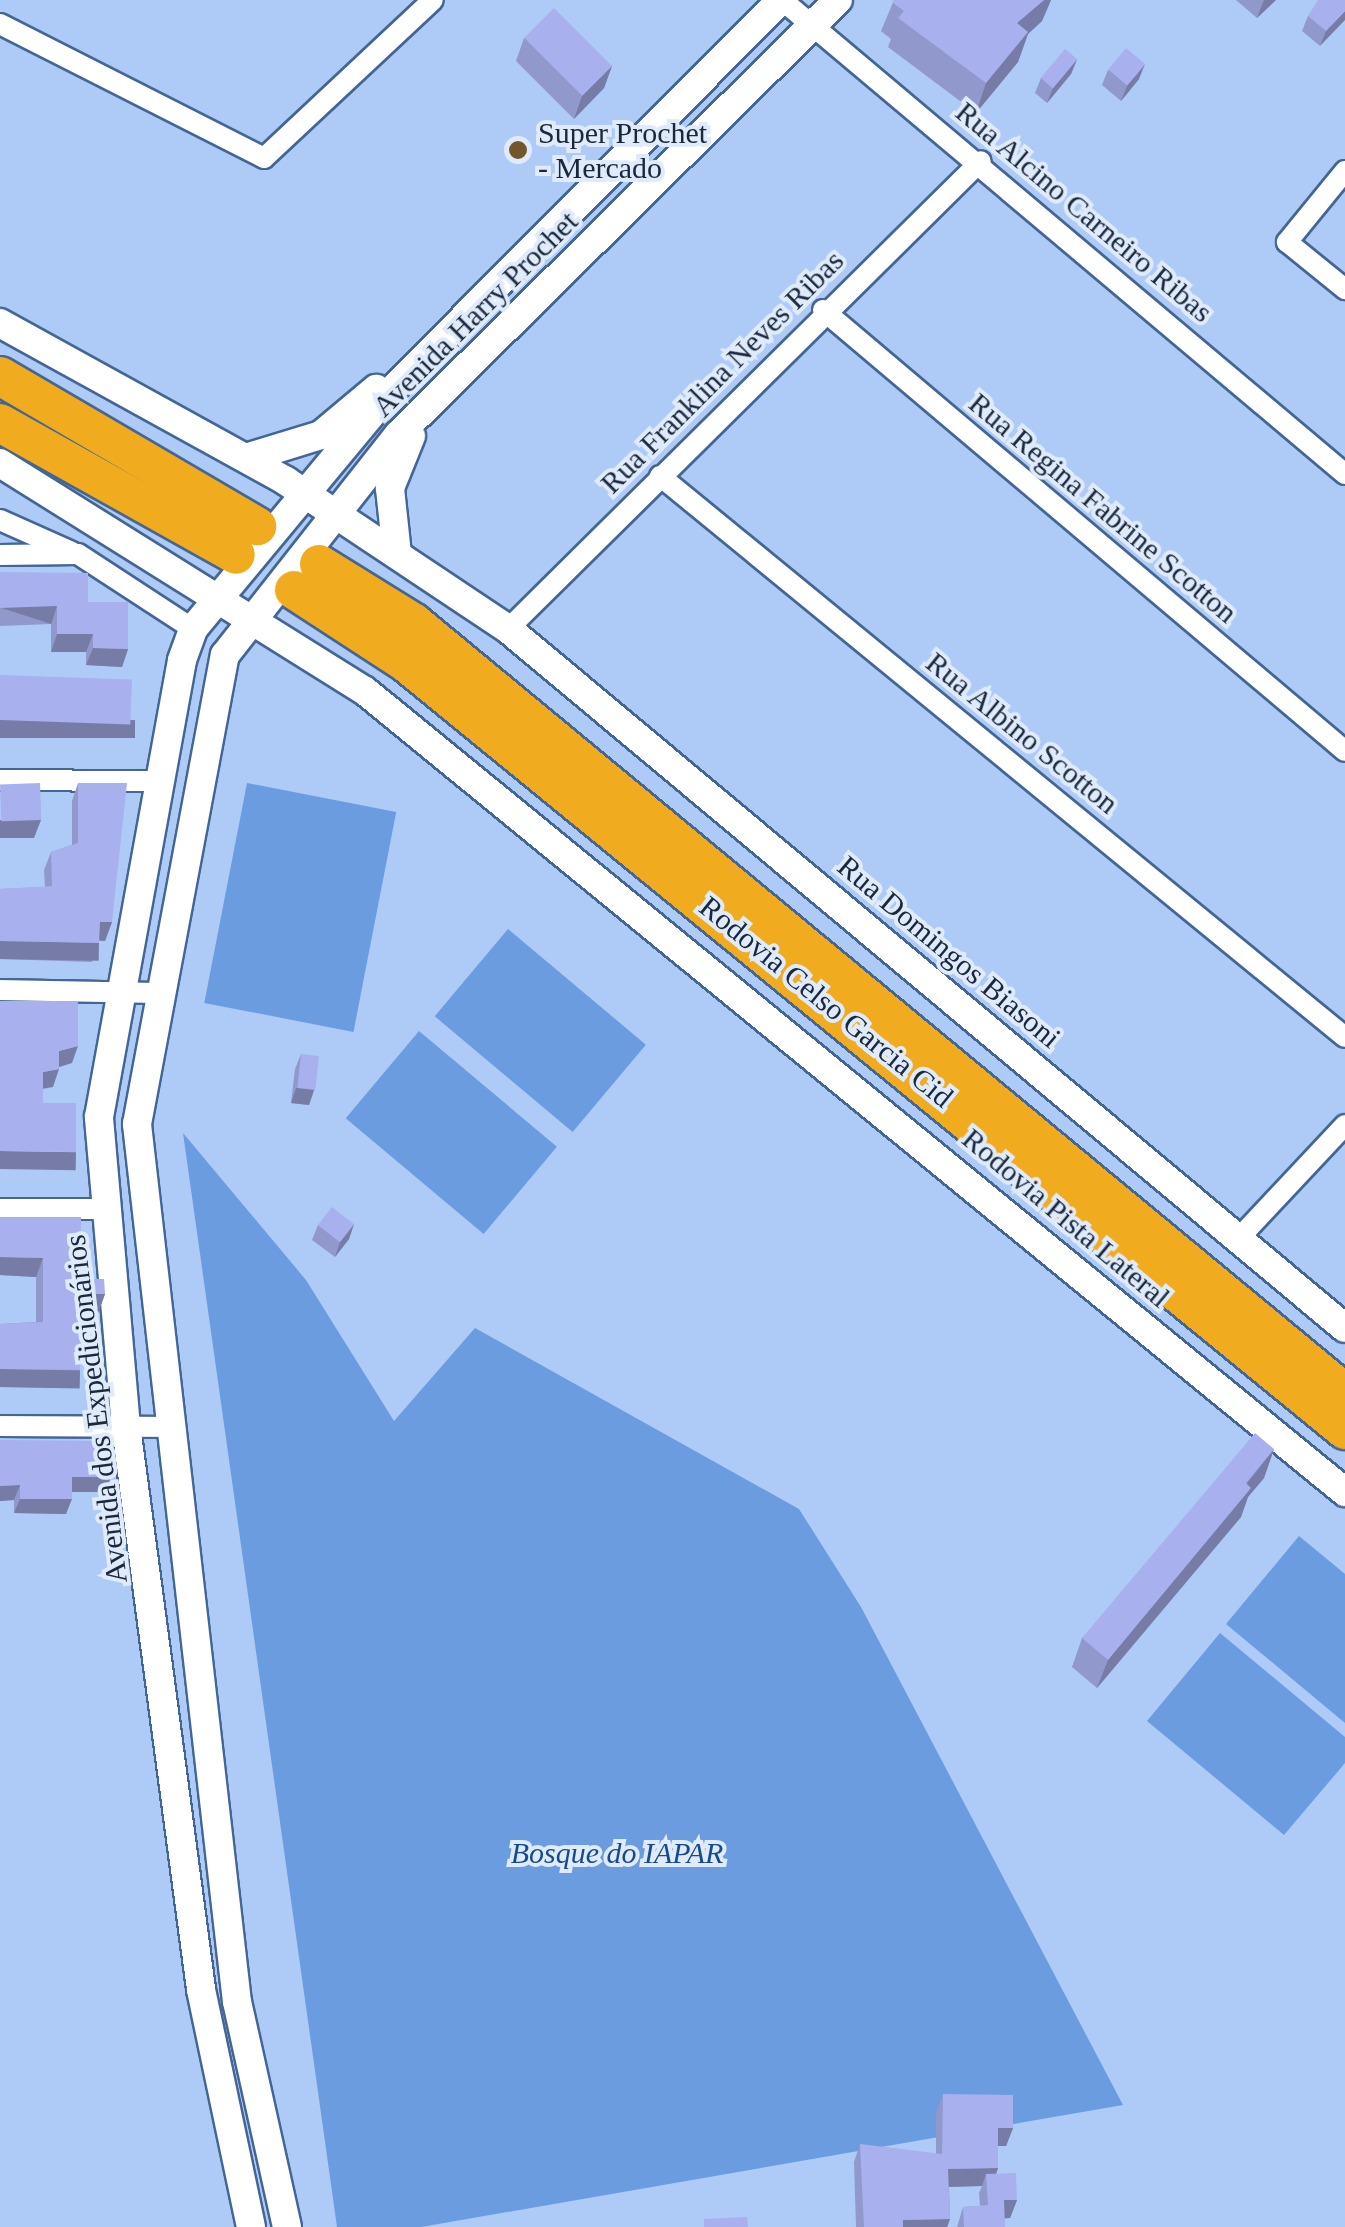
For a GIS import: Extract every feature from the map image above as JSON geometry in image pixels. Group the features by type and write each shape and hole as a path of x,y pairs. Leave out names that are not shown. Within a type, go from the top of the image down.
{"highway":[{"path":"0,376 247,541 0,423"},
{"name":"Rodovia Celso Garcia Cid","path":"1345,1393 414,624 306,578 1345,1430"}],"street":[{"path":"0,24 264,158 433,0"},
{"name":"Rua Alcino Carneiro Ribas","path":"782,0 810,28 981,161 1345,474"},
{"name":"Avenida Harry Prochet","path":"222,594 404,379 782,0"},
{"name":"Avenida Harry Prochet","path":"254,616 429,404 838,0"},
{"name":"Rua Franklina Neves Ribas","path":"508,629 823,310 981,161"},
{"path":"1345,171 1286,242 1345,289"},
{"name":"Rua Regina Fabrine Scotton","path":"823,310 1345,751"},
{"path":"0,323 134,390 306,493 508,629"},
{"path":"246,458 308,441 384,383 404,379 429,404 390,488 397,554"},
{"path":"11,468 289,636"},
{"name":"Rua Albino Scotton","path":"660,476 1345,1037"},
{"path":"0,520 78,554 193,629"},
{"path":"0,555 78,554"},
{"name":"Avenida dos Expedicionários","path":"222,594 193,629 158,781 118,992 99,1118 126,1427 201,1989 251,2227"},
{"path":"254,616 225,654 137,1124 168,1427 237,2002 285,2227"},
{"name":"Rua Domingos Biasoni","path":"508,629 1345,1328"},
{"path":"225,654 289,636"},
{"name":"Rodovia Pista Lateral","path":"289,636 607,880 1345,1492"},
{"path":"0,780 158,781"},
{"path":"0,990 160,992"},
{"path":"1240,1238 1345,1126"},
{"path":"0,1208 104,1208"},
{"path":"0,1426 168,1427"}],"green space":[{"path":"247,783 396,812 353,1032 204,1003"},
{"path":"508,929 646,1045 573,1132 435,1016"},
{"path":"419,1031 557,1147 484,1234 346,1118"},
{"name":"Bosque do IAPAR","path":"183,1133 306,1280 394,1421 475,1328 799,1509 861,1607 1123,2105 421,2227 337,2227"},
{"path":"1299,1536 1345,1574 1345,1723 1226,1624"},
{"path":"1220,1633 1345,1737 1345,1763 1284,1835 1147,1721"}],"building":[{"path":"894,0 1044,0 1017,23 1028,32 986,83 898,18 904,11"},
{"path":"1318,0 1345,0 1345,11 1326,31 1308,16"},
{"path":"554,8 612,66 582,96 524,38"},
{"path":"1126,48 1145,64 1127,86 1108,69"},
{"path":"1065,49 1077,59 1053,88 1041,78"},
{"path":"0,572 88,573 88,602 128,602 128,649 93,648 93,634 57,634 57,606 0,608"},
{"path":"0,675 132,680 130,725 0,720"},
{"path":"40,783 41,820 1,821 0,784"},
{"path":"78,783 127,783 112,922 100,922 99,943 0,941 0,889 52,886 51,852 78,843"},
{"path":"0,1001 78,1001 78,1046 59,1051 59,1069 43,1072 43,1103 76,1103 76,1152 0,1151"},
{"path":"301,1054 319,1056 315,1090 297,1088"},
{"path":"332,1207 354,1224 340,1242 318,1225"},
{"path":"0,1217 81,1217 80,1279 104,1279 105,1294 81,1294 80,1370 0,1369 0,1324 43,1322 43,1258 0,1257"},
{"path":"1255,1433 1274,1449 1246,1483 1251,1488 1108,1660 1082,1638"},
{"path":"0,1440 111,1441 111,1477 72,1477 72,1499 20,1499 20,1485 0,1486"},
{"path":"943,2094 1013,2095 1013,2128 998,2128 998,2168 948,2169 950,2219 903,2220 903,2227 864,2227 860,2144 942,2154"},
{"path":"1016,2173 1017,2200 1004,2200 1005,2227 964,2227 963,2207 988,2205 986,2174"},
{"path":"747,2217 748,2227 704,2227 704,2219"}],"place":[{"name":"Super Prochet - Mercado","path":"518,150"}]}
